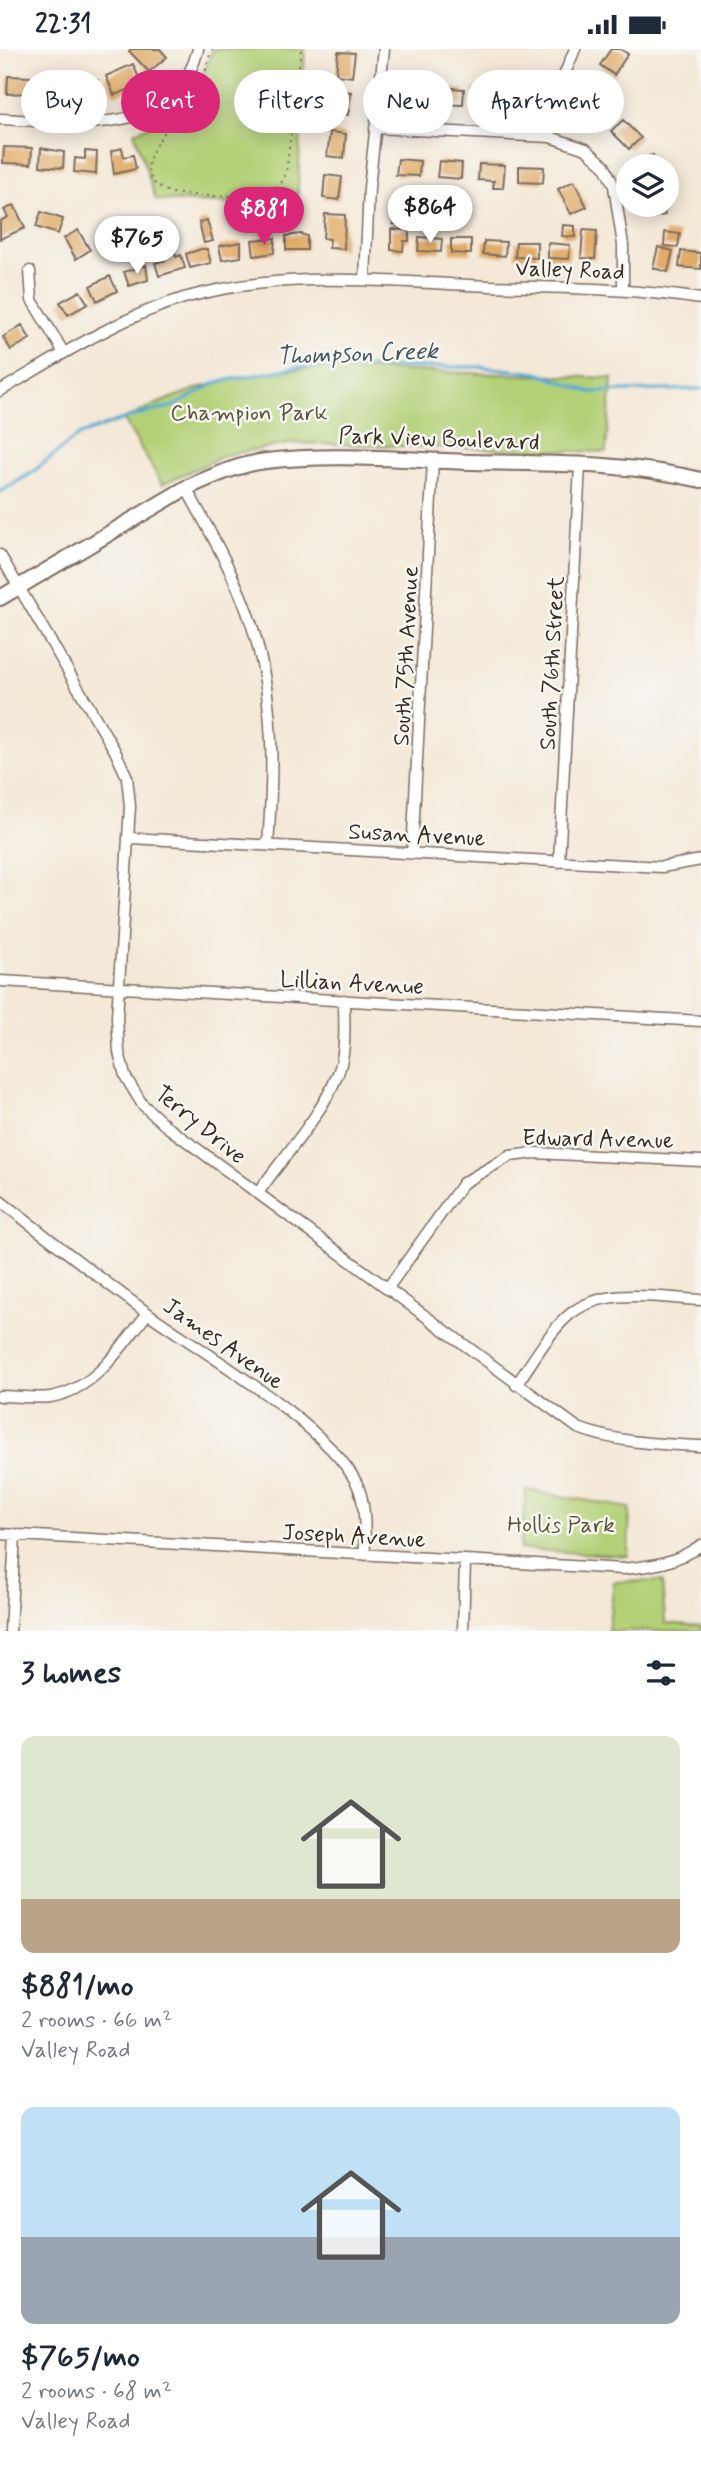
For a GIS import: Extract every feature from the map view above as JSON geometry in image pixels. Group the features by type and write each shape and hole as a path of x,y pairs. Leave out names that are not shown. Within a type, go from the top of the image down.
{"street":[{"path":"0,119 105,124 129,119 160,104 179,86 195,63 198,49"},
{"path":"381,70 384,49"},
{"path":"551,137 558,90 575,49"},
{"path":"453,132 551,137 578,144 593,154 611,179 623,245 623,290"},
{"path":"365,280 374,133"},
{"path":"30,271 33,300 64,353"},
{"name":"Valley Road","path":"0,391 64,353 134,317 205,293 281,280 365,280 623,290 701,299"},
{"name":"Park View Boulevard","path":"0,598 186,488 217,474 264,461 325,457 626,468 701,480"},
{"name":"South 75th Avenue","path":"412,853 433,460"},
{"name":"South 76th Street","path":"559,862 580,466"},
{"path":"186,488 220,552 257,642 272,736 268,845"},
{"name":"Terry Drive","path":"0,555 115,751 127,778 130,838 119,989 119,1052 125,1076 142,1104 166,1126 578,1428 604,1438 701,1446"},
{"name":"Susan Avenue","path":"130,838 663,867 701,860"},
{"name":"Lillian Avenue","path":"0,981 701,1021"},
{"path":"258,1193 324,1102 338,1074 344,1043 344,1000"},
{"name":"Edward Avenue","path":"387,1289 463,1184 510,1156 535,1153 701,1161"},
{"name":"James Avenue","path":"0,1201 148,1313 295,1417 338,1456 357,1483 364,1508 365,1555"},
{"path":"516,1385 567,1317 583,1305 608,1297 701,1300"},
{"path":"0,1396 49,1397 76,1389 93,1378 113,1357 148,1313"},
{"name":"Joseph Avenue","path":"0,1534 623,1569 661,1565 682,1558 701,1545"},
{"path":"10,1631 15,1534"},
{"path":"463,1631 465,1561"}],"path":[{"path":"213,49 199,90 160,136 151,153 149,165 153,177 161,187 172,193 253,194 273,189 281,183 287,166 301,49"}],"green space":[{"path":"213,49 305,49 304,70 234,70 234,133 301,133 297,207 156,200 134,133 220,133 220,70 204,70"},
{"name":"Champion Park","path":"325,368 612,378 606,452 294,443 226,455 162,484 124,420 172,397 222,381 272,372"},
{"name":"Hollis Park","path":"526,1490 630,1508 628,1556 520,1549"},
{"path":"662,1581 665,1623 701,1626 701,1631 608,1631 614,1582"}],"building":[{"path":"160,49 167,57 151,70 147,70 129,51"},
{"path":"611,49 620,49 628,54 617,70 607,70 600,65"},
{"path":"338,52 355,53 352,77 349,77 349,70 336,70"},
{"path":"133,64 136,70 121,70 121,92 114,95 107,76"},
{"path":"8,76 21,77 21,93 7,94"},
{"path":"453,88 464,89 463,105 453,105"},
{"path":"624,121 641,138 629,149 613,133 624,133"},
{"path":"330,133 346,134 344,158 327,156"},
{"path":"4,147 32,148 31,164 3,163"},
{"path":"41,148 64,152 63,168 40,166"},
{"path":"122,148 124,157 133,155 136,169 114,174 111,151"},
{"path":"85,151 97,152 96,174 74,172 75,158 85,159"},
{"path":"398,159 420,161 419,176 396,175"},
{"path":"439,161 462,163 461,179 437,177"},
{"path":"479,164 505,165 503,188 493,188 494,181 478,180"},
{"path":"519,166 544,167 543,183 519,182"},
{"path":"325,175 342,177 339,200 323,198"},
{"path":"574,181 587,207 571,214 558,189"},
{"path":"14,205 25,228 0,239 0,221 8,217 4,210"},
{"path":"41,212 63,219 58,234 36,227"},
{"path":"325,214 345,215 344,249 329,248 330,239 323,238"},
{"path":"393,214 407,215 406,225 393,224"},
{"path":"207,220 213,241 204,243 199,222"},
{"path":"563,225 575,226 575,237 562,236"},
{"path":"391,229 409,230 409,241 404,241 403,251 391,250"},
{"path":"78,230 90,250 76,259 64,238"},
{"path":"139,230 143,244 130,248 126,234"},
{"path":"583,230 597,231 595,259 581,258"},
{"path":"665,232 680,234 678,247 664,246"},
{"path":"286,236 307,236 307,250 286,250"},
{"path":"419,237 442,239 441,252 418,251"},
{"path":"275,238 274,253 254,256 252,240"},
{"path":"451,239 471,239 471,254 451,253"},
{"path":"484,241 506,242 505,256 483,254"},
{"path":"241,242 241,257 222,260 219,246"},
{"path":"516,242 537,242 537,258 515,257"},
{"path":"548,243 570,245 569,259 548,258"},
{"path":"172,244 176,257 181,255 185,268 159,276 155,263 165,260 161,248"},
{"path":"658,247 673,251 668,272 653,268"},
{"path":"207,249 211,263 190,268 186,254"},
{"path":"681,251 701,253 701,269 679,267"},
{"path":"146,265 148,280 129,286 124,272"},
{"path":"110,276 117,291 97,301 90,286"},
{"path":"80,291 88,304 68,315 60,302"},
{"path":"22,325 30,339 11,350 3,337"}],"waterway":[{"name":"Thompson Creek","path":"0,492 30,474 79,435 129,417 174,406 217,382 300,367 482,367 537,373 590,392 701,389"}]}
